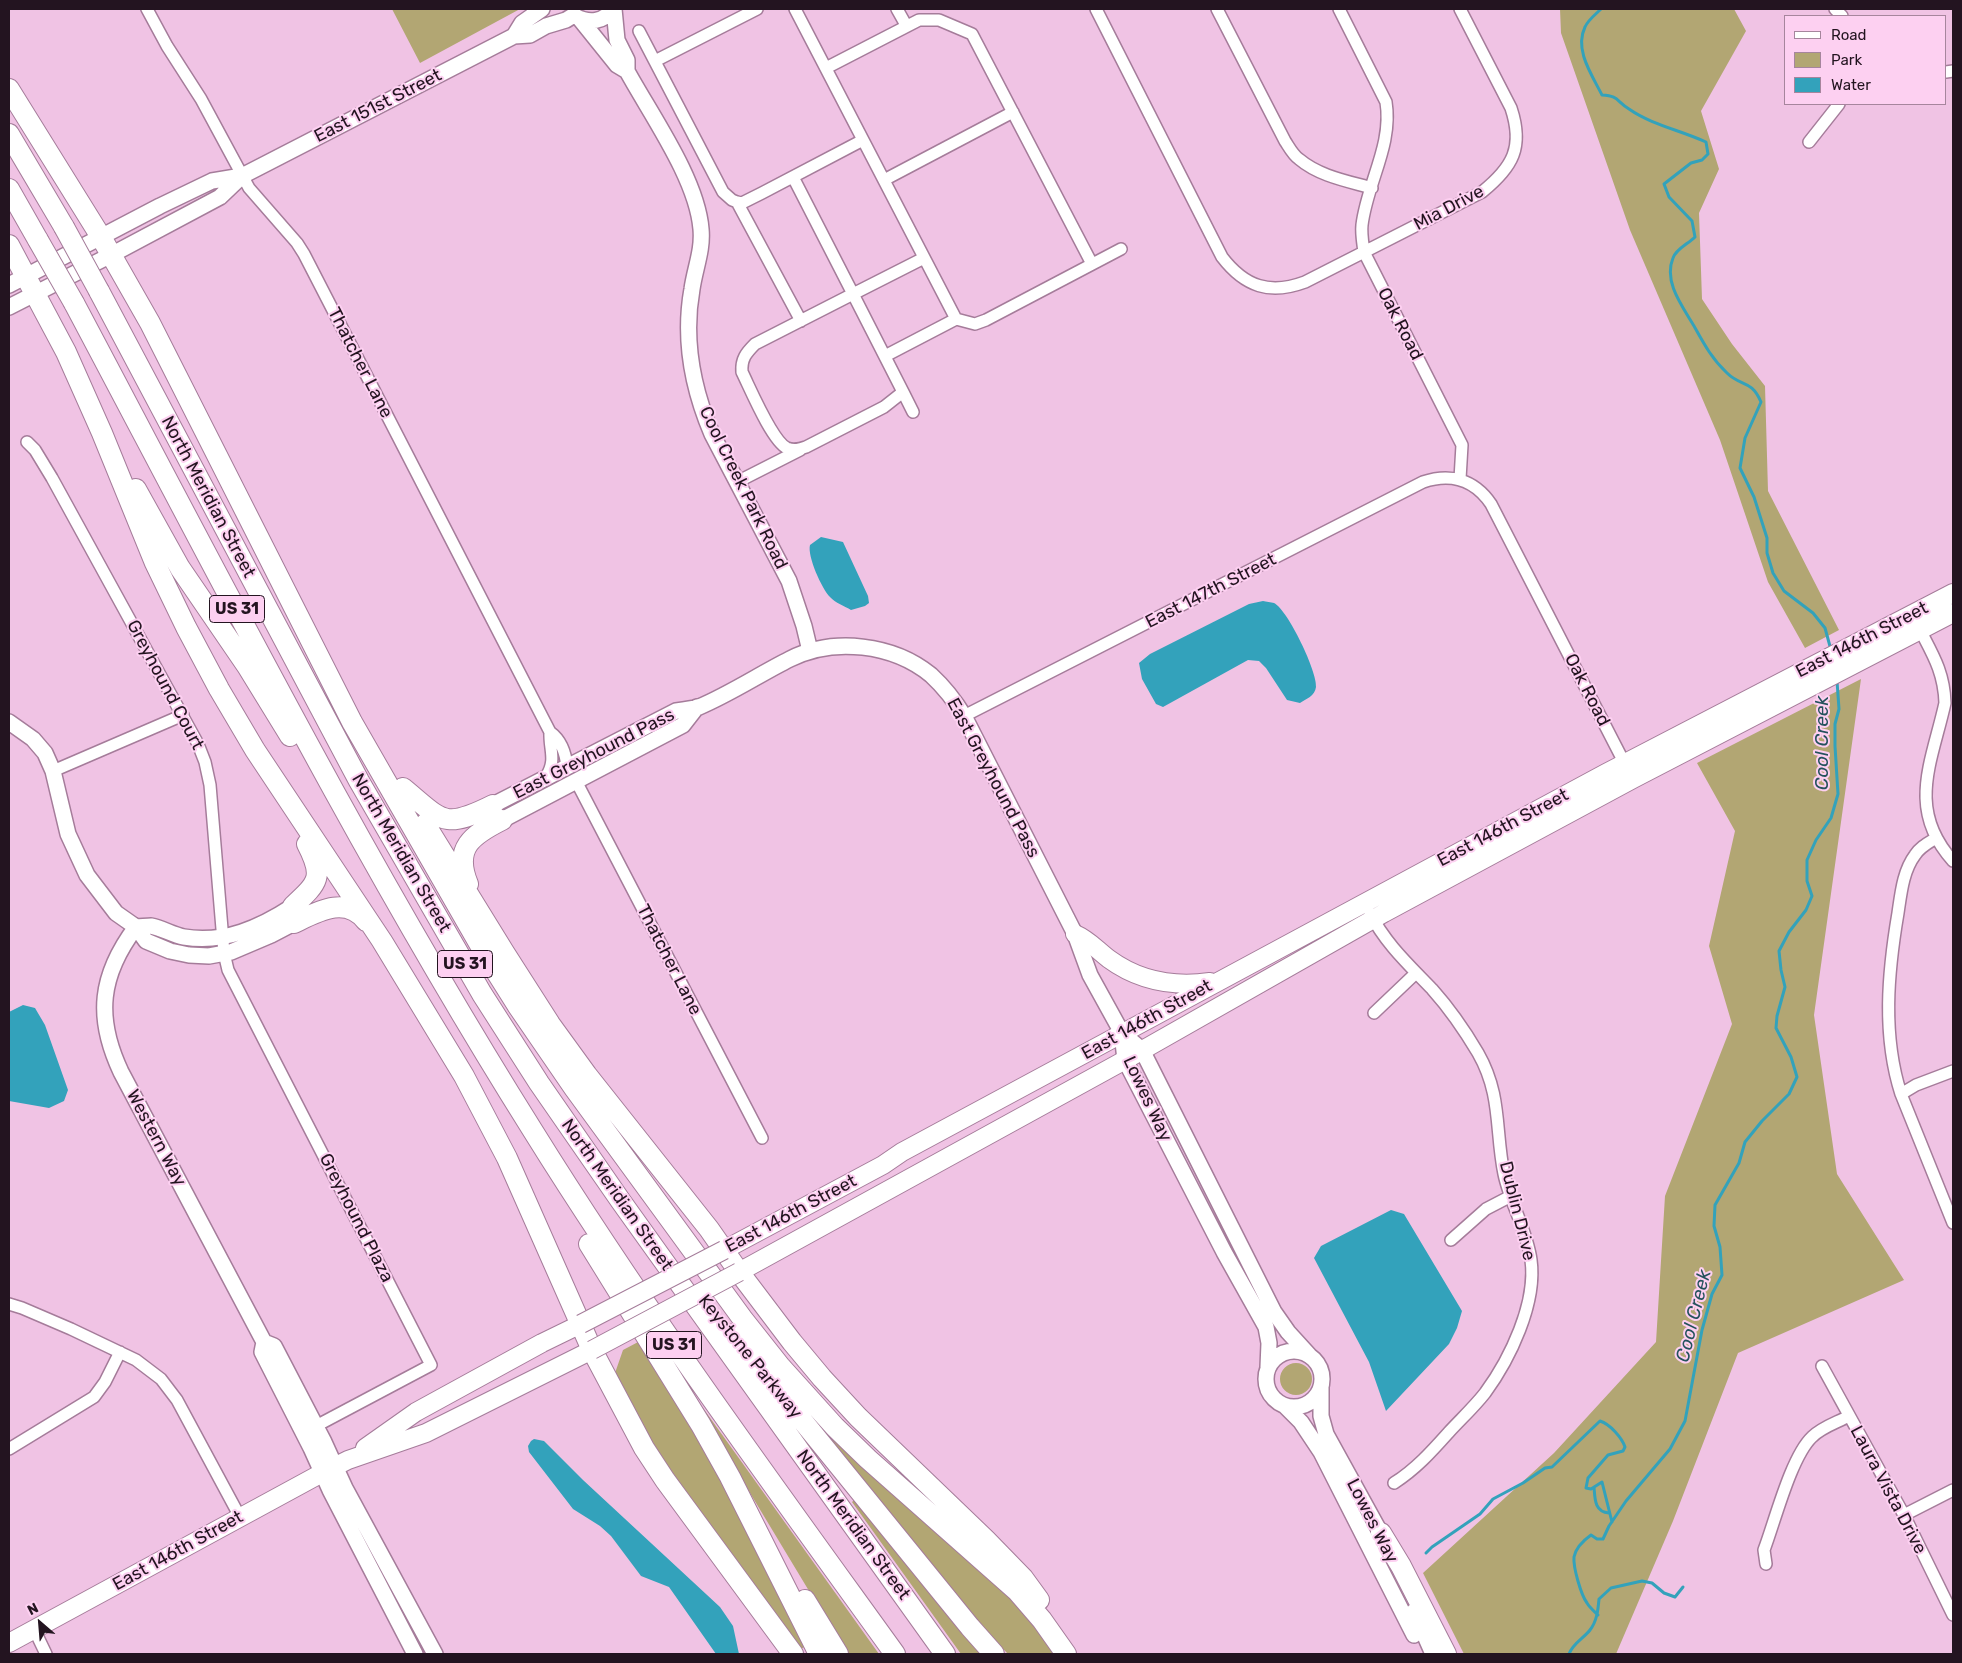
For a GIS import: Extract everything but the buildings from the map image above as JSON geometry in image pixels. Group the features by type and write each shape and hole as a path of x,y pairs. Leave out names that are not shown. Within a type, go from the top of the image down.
{"highway":[{"path":"9,89 101,236 176,372 352,722 502,982 574,1088 742,1318 794,1382 874,1465 1025,1600 1066,1654"},
{"name":"North Meridian Street","path":"9,134 99,291 393,842 510,1039 620,1200 945,1654"},
{"name":"North Meridian Street","path":"9,189 74,303 324,775 402,914 468,1026 619,1266 895,1654"},
{"path":"9,245 164,542 247,666 402,914"},
{"path":"82,386 141,531 170,595 236,720 382,941 481,1107 507,1158 592,1350 636,1433 659,1471 793,1654"},
{"path":"290,596 403,788 550,1024 724,1250 792,1342 834,1392 898,1456 944,1498 1023,1578 1048,1612 1074,1654"},
{"path":"274,780 317,868 318,874 314,886 293,915"},
{"path":"403,788 434,815 445,820 497,813"},
{"path":"497,813 470,841 464,851 462,863 468,886 504,952"},
{"path":"293,915 316,912 338,906 353,910 363,916 382,941"},
{"path":"468,1026 574,1220 702,1425 819,1654"},
{"name":"Keystone Parkway","path":"620,1200 713,1310 970,1628 994,1654"},
{"path":"730,1477 838,1654"},
{"path":"1381,1532 1401,1566 1446,1654"}],"main road":[{"name":"East 146th Street","path":"9,1643 335,1466 416,1412 542,1343 724,1250 883,1165 902,1152 1364,903 1629,771 1808,688 1852,665 1916,622 1953,593"},
{"name":"East 146th Street","path":"335,1466 426,1433 592,1350 739,1272 1125,1060 1804,670 1847,648 1916,622 1953,613"},
{"path":"1075,934 1088,940 1117,964 1139,976 1181,984 1220,980"}],"street":[{"name":"Thatcher Lane","path":"147,9 170,51 201,99 249,188 297,243 304,254 550,732 553,758 546,777"},
{"name":"East 151st Street","path":"514,36 522,23 542,9"},
{"name":"East 151st Street","path":"9,285 31,284 111,255 220,196 242,176 514,36 530,35 546,26 566,20 575,14 587,21 600,20 614,9"},
{"name":"Cool Creek Park Road","path":"614,9 617,40 627,60 627,71"},
{"path":"656,61 757,9"},
{"path":"795,9 956,319"},
{"path":"897,9 906,25"},
{"path":"1096,9 1222,257 1246,280 1267,288 1292,287 1364,252 1362,225 1386,140 1386,102 1339,9"},
{"path":"1217,9 1285,141 1297,158 1309,167 1324,174 1372,188"},
{"name":"Mia Drive","path":"1364,252 1482,192 1503,174 1514,152 1517,136 1511,108 1460,9"},
{"name":"Cool Creek Park Road","path":"575,14 617,65 627,71 688,180 698,209 702,229 701,250 690,306 689,346 691,368 702,412 789,582 804,626 810,651"},
{"path":"826,68 918,20 939,20 972,34 1092,264"},
{"path":"640,31 723,192 732,200 742,203 863,140"},
{"path":"1810,142 1838,105"},
{"path":"884,180 1013,112"},
{"name":"East 151st Street","path":"9,307 31,284 101,236 212,181 242,176"},
{"path":"793,177 912,412"},
{"path":"737,202 801,321"},
{"path":"885,356 956,319 975,324 986,320 1121,249"},
{"name":"Oak Road","path":"1364,252 1462,445 1460,479 1478,488 1491,504 1629,771"},
{"path":"806,447 796,450 788,449 780,443 742,372 741,362 746,353 755,344 924,258"},
{"path":"738,482 884,407 903,392"},
{"name":"Greyhound Court","path":"27,442 38,455 52,478 183,715 202,753 210,785 224,953"},
{"name":"East 147th Street","path":"964,716 1423,482 1440,478 1460,479"},
{"path":"1916,622 1940,670 1945,690 1945,703 1925,787 1926,811 1936,838 1953,861"},
{"name":"East Greyhound Pass","path":"497,813 546,777 568,768 676,711 698,707 791,658 810,651 850,646 873,648 892,654 913,663 930,675 948,693 964,716 1075,934 1090,975 1122,1033"},
{"name":"East Greyhound Pass","path":"497,813 576,781 683,725 698,707"},
{"path":"53,771 183,715"},
{"path":"9,722 39,745 53,771 68,834 88,876 116,913 136,927 146,941 170,951 199,956 224,953 256,942 293,915"},
{"name":"Thatcher Lane","path":"550,732 557,737 565,754 568,768"},
{"name":"Thatcher Lane","path":"576,781 762,1138"},
{"path":"1936,838 1922,847 1915,855 1902,886 1891,956 1889,989 1891,1056 1901,1094 1953,1223"},
{"name":"Dublin Drive","path":"1364,903 1394,949 1434,991 1458,1022 1488,1070 1495,1095 1504,1172 1531,1262 1529,1298 1523,1320 1506,1361 1484,1394 1419,1464 1394,1483"},
{"path":"136,927 152,926 170,933 197,939 236,934 293,915"},
{"name":"Western Way","path":"136,927 124,944 110,974 104,1010 108,1042 121,1072 264,1342 262,1352 335,1466"},
{"name":"Greyhound Plaza","path":"224,953 228,970 431,1365 316,1426"},
{"path":"1374,1013 1416,973"},
{"name":"Lowes Way","path":"1122,1033 1142,1050 1274,1312 1288,1332 1320,1369 1321,1416 1326,1434 1381,1532 1433,1654"},
{"name":"Lowes Way","path":"1122,1033 1125,1060 1224,1252 1266,1327 1269,1343 1268,1367 1265,1380 1268,1391 1274,1399 1286,1406 1301,1422 1321,1452 1425,1654"},
{"path":"1901,1094 1916,1085 1953,1071"},
{"path":"1451,1240 1486,1209 1510,1196"},
{"path":"9,1304 30,1311 120,1352 151,1370 170,1389 240,1517"},
{"name":"Western Way","path":"264,1342 274,1346 335,1466"},
{"path":"1268,1367 1272,1361 1283,1353 1297,1351 1309,1355"},
{"path":"9,1450 94,1397 105,1382 120,1352"},
{"name":"Laura Vista Drive","path":"1822,1366 1904,1515 1953,1615"},
{"path":"1286,1406 1296,1407 1307,1404 1316,1397 1321,1386"},
{"path":"1766,1564 1764,1550 1796,1460 1812,1436 1849,1416"},
{"path":"335,1466 374,1576 415,1654"},
{"path":"335,1466 434,1654"},
{"path":"1904,1515 1953,1490"},
{"path":"374,1576 386,1580 408,1620 434,1654"},
{"path":"34,1629 46,1654"}],"green space":[{"path":"392,9 520,9 420,63"},
{"path":"1560,9 1734,9 1746,31 1701,111 1719,169 1699,213 1702,299 1732,344 1765,386 1768,491 1839,630 1805,648 1768,582 1720,440 1630,230 1561,33"},
{"path":"1861,679 1814,1015 1837,1174 1904,1280 1738,1353 1673,1521 1616,1654 1464,1654 1423,1573 1554,1453 1656,1342 1665,1196 1732,1024 1709,946 1735,831 1697,763"},
{"path":"640,1341 687,1415 807,1645 797,1652 659,1460 615,1373 623,1350"},
{"path":"1296,1363 1302,1364 1307,1368 1311,1373 1311,1385 1307,1390 1302,1394 1296,1395 1290,1394 1285,1390 1281,1385 1280,1379 1281,1373 1285,1368 1290,1364"},
{"path":"703,1408 879,1654 847,1654 700,1410"},
{"path":"822,1424 1011,1593 1060,1654 1008,1654 986,1631 817,1428"},
{"path":"855,1499 984,1654 961,1654 852,1502"}],"water":[{"path":"821,537 843,542 868,596 869,603 865,606 851,610 835,601 827,593 819,580 810,550 810,545"},
{"path":"1263,601 1274,603 1280,608 1301,642 1315,680 1316,687 1312,695 1300,703 1287,700 1266,668 1259,661 1248,660 1163,707 1156,704 1142,679 1139,663 1150,654 1249,604"},
{"path":"23,1005 35,1008 45,1025 68,1090 64,1101 49,1108 9,1101 9,1012"},
{"path":"1391,1210 1404,1214 1462,1311 1457,1328 1449,1344 1386,1411 1369,1362 1314,1258 1321,1246"},
{"path":"534,1439 544,1441 583,1480 720,1607 733,1626 739,1654 716,1654 669,1587 641,1576 611,1536 600,1526 573,1509 529,1452 528,1446"}],"waterway":[{"name":"Cool Creek","path":"1601,9 1586,24 1582,36 1582,45 1589,71 1602,95 1615,98 1638,115 1706,142 1708,154 1702,160 1691,163 1664,184 1669,197 1692,221 1695,237 1679,249 1673,258 1671,267 1672,285 1713,357 1732,377 1750,386 1761,402 1745,438 1740,468 1754,497 1767,538 1767,553 1773,573 1784,591 1813,613 1825,628 1831,650"},
{"name":"Cool Creek","path":"1598,1615 1588,1605 1582,1594 1575,1567 1575,1553 1591,1535 1597,1539 1603,1539 1609,1526 1626,1501 1670,1449 1685,1421 1702,1330 1712,1294 1722,1275 1720,1247 1714,1226 1715,1205 1739,1163 1745,1142 1762,1121 1789,1094 1797,1077 1791,1057 1776,1028 1777,1016 1785,987 1779,951 1789,932 1806,910 1812,896 1807,881 1807,860 1816,840 1831,818 1838,794 1835,746 1835,724 1839,709 1837,681"},
{"path":"1426,1553 1480,1514 1493,1499 1523,1483 1545,1468 1552,1467 1600,1421 1608,1425 1615,1432 1625,1447 1623,1451 1608,1455 1588,1478 1586,1488 1591,1489 1602,1482 1612,1522"},
{"path":"1594,1487 1596,1504 1600,1510 1609,1513"},
{"name":"Cool Creek","path":"1569,1654 1592,1627 1597,1615 1599,1599 1611,1588 1642,1581 1652,1583 1664,1593 1675,1597 1683,1587"}]}
